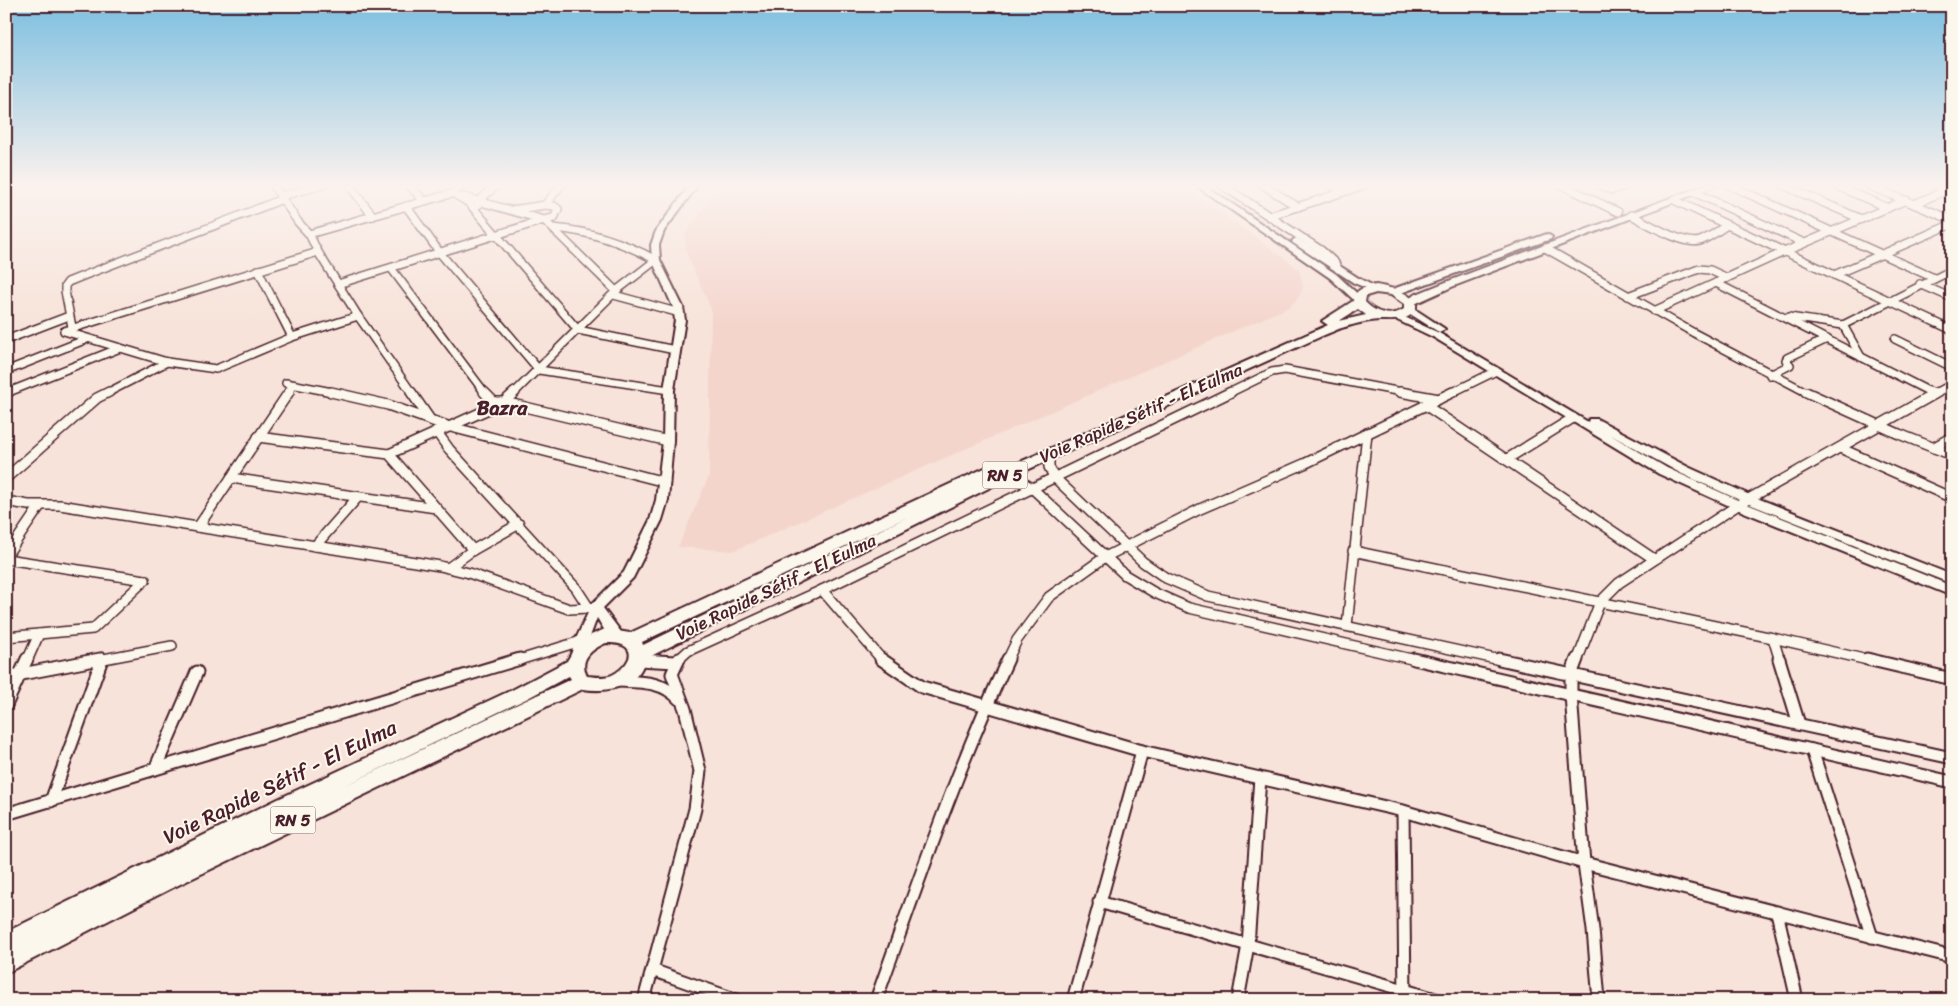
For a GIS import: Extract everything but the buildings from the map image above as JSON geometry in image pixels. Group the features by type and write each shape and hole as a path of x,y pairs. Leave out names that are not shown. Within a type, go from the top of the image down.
{"highway":[{"name":"Voie Rapide Sétif - El Eulma","path":"631,648 992,470 1213,369 1334,318 1358,300 1364,292 1376,289"},
{"path":"1376,289 1394,292 1406,299 1410,307 1398,317"},
{"path":"1358,300 1366,311 1380,316"},
{"name":"Voie Rapide Sétif - El Eulma","path":"631,648 1000,477 1318,333 1354,321 1380,316 1398,317"},
{"name":"RN 5","path":"6,962 163,882 578,661 583,648 593,641 605,636 631,648 627,676 617,681 596,686 578,661"},
{"name":"Voie Rapide Sétif - El Eulma","path":"6,942 284,805 520,694 578,661"}],"main road":[{"path":"1394,292 1562,232"},
{"path":"1410,307 1418,297 1587,232"}],"street":[{"path":"72,327 68,316 64,288 66,284 128,257 199,232"},
{"path":"316,232 309,234 318,252 358,316 429,418"},
{"path":"425,232 440,253 539,370 669,390"},
{"path":"492,232 578,330 675,350"},
{"path":"338,284 507,232"},
{"path":"557,232 615,293 680,313"},
{"path":"587,232 634,248 656,260"},
{"path":"6,814 155,769 578,661 593,608 629,575 656,520 665,482 669,390 680,313 656,260 655,245 660,232"},
{"path":"1268,232 1333,276 1358,300"},
{"path":"1282,232 1338,269 1376,289"},
{"path":"1293,232 1322,251 1336,263 1338,269"},
{"path":"1668,232 1694,242 1715,232"},
{"path":"1742,232 1952,330"},
{"path":"1781,232 1804,243"},
{"path":"1654,311 1830,232"},
{"path":"1834,232 1934,278"},
{"path":"1834,275 1934,232"},
{"path":"1545,248 1770,375 1878,426 1952,455"},
{"path":"318,252 64,331 167,362 216,369 292,337 358,316"},
{"path":"258,437 388,454 504,402 539,370 615,293 656,260"},
{"path":"391,268 488,397 494,402 504,402 668,441"},
{"path":"1628,296 1704,268 1727,278"},
{"path":"258,270 292,337"},
{"path":"1781,316 1844,325 1920,284 1952,270"},
{"path":"1716,283 1934,394"},
{"path":"1920,284 1952,298"},
{"path":"1410,307 1576,411 1743,502 1952,591"},
{"path":"6,340 68,316"},
{"path":"1398,317 1436,335 1663,471 1952,580"},
{"path":"1844,325 1862,357"},
{"path":"6,371 87,339"},
{"path":"1770,375 1790,365 1786,360 1787,358 1827,339"},
{"path":"1895,339 1952,367"},
{"path":"6,393 120,348"},
{"path":"6,478 97,398 167,362"},
{"path":"644,1000 695,809 700,771 685,709 672,674 676,662 688,651 822,590 1272,372 1285,370 1439,398"},
{"path":"876,1000 940,824 986,706 1017,640 1049,597 1105,557 1126,546 1200,509 1304,464 1496,371"},
{"path":"198,527 258,437 289,384 344,394 429,418 447,426 665,482"},
{"path":"1599,1000 1593,930 1584,863 1571,676 1600,602 1619,583 1743,502 1952,384"},
{"path":"1425,405 1654,560"},
{"path":"1507,459 1574,418"},
{"path":"436,431 449,449 631,648 676,662"},
{"path":"1346,626 1367,433"},
{"path":"1934,448 1952,437"},
{"path":"1840,448 1952,498"},
{"path":"388,454 473,550"},
{"path":"1049,455 1049,467 1054,477 1126,546 1154,570 1194,591 1208,596 1952,758"},
{"path":"1000,477 1020,481 1032,488 1126,575 1155,593 1208,613 1952,782"},
{"path":"231,478 436,508"},
{"path":"315,546 358,497"},
{"path":"6,501 40,506 60,505 448,568 470,573 569,609 593,608"},
{"path":"6,637 92,629 145,580 6,558 40,506"},
{"path":"448,568 473,550 519,524"},
{"path":"1353,551 1772,638 1952,679"},
{"path":"822,590 880,660 922,687 1142,751 1403,811 1584,863 1952,957"},
{"path":"6,706 39,634"},
{"path":"1772,638 1798,724"},
{"path":"6,677 172,646"},
{"path":"51,801 102,659"},
{"path":"155,769 197,672"},
{"path":"617,681 655,683 672,690 685,709"},
{"path":"1812,750 1872,937"},
{"path":"1073,1000 1098,902 1142,751"},
{"path":"1238,1000 1248,945 1260,778"},
{"path":"1403,811 1405,995"},
{"path":"1098,902 1248,945 1405,995 1439,1000"},
{"path":"1778,912 1797,1000"},
{"path":"652,970 737,1000"}],"shaded area":[{"path":"687,232 1248,232 1299,270 1303,287 1299,297 1289,307 733,551 678,547 709,476 711,309 686,252 685,235"}],"district":[{"name":"Bazra","path":"502,408"}]}
